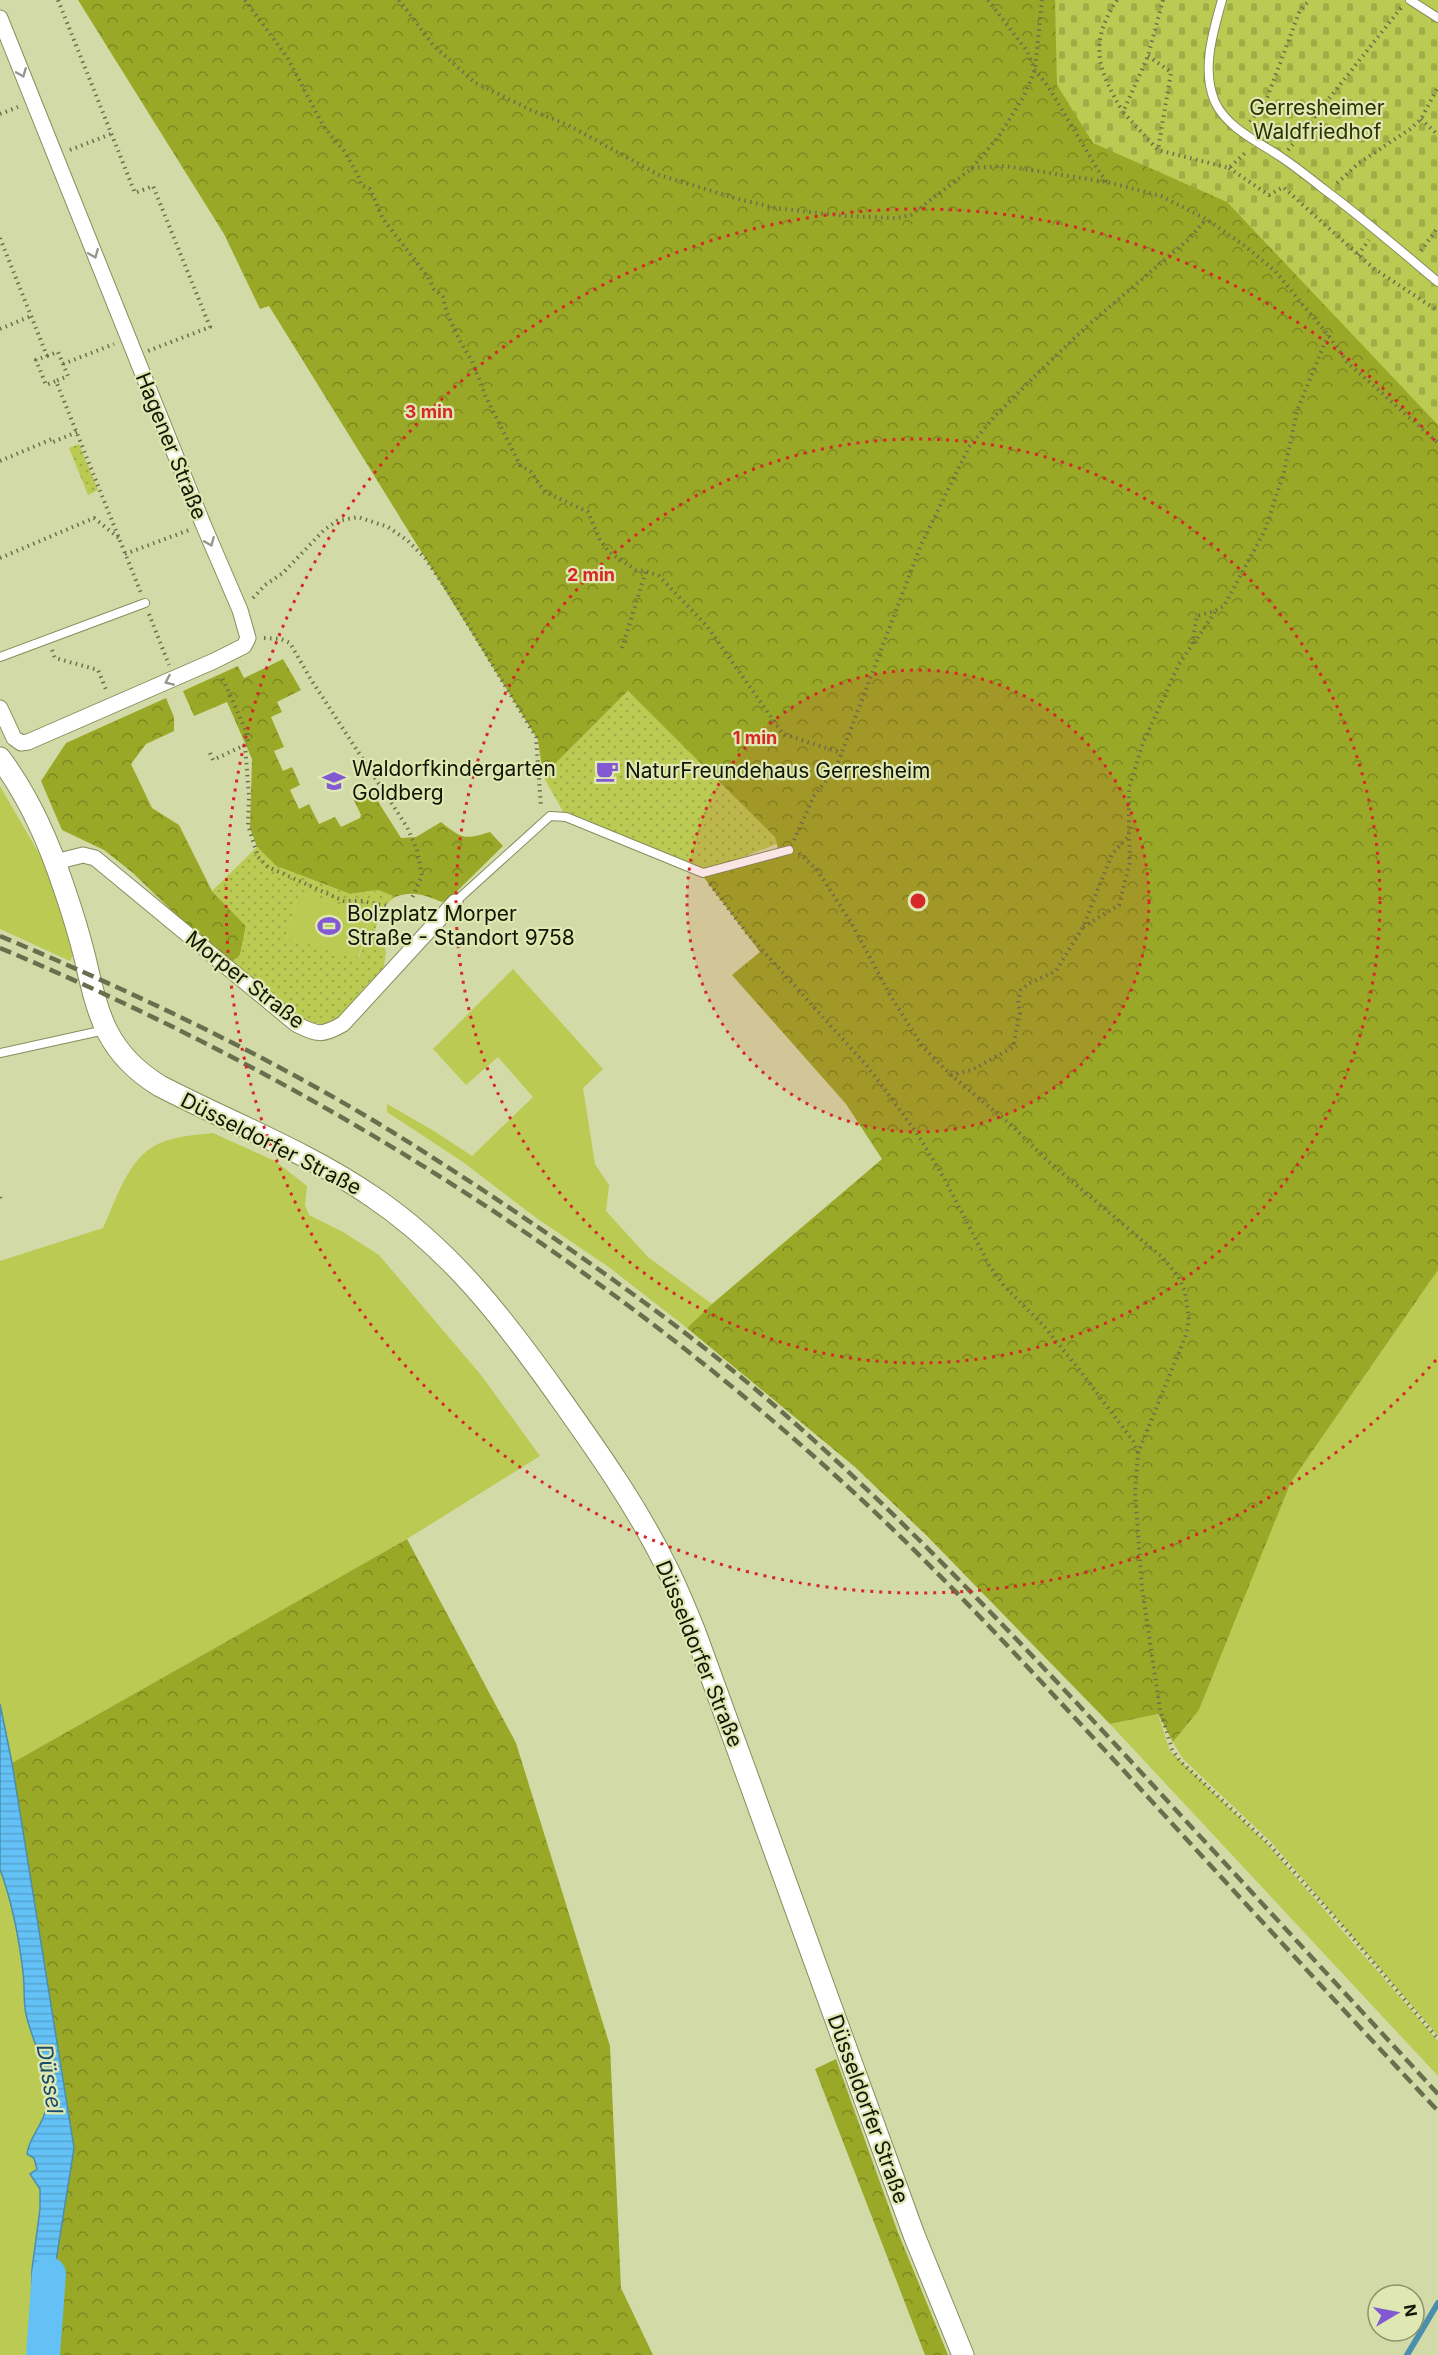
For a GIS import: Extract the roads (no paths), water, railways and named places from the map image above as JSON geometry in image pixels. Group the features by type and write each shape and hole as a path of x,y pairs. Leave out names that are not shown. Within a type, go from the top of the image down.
{"main road":[{"path":"0,758 36,818 55,862 76,923 94,1000 105,1030"},
{"name":"Düsseldorfer Straße","path":"105,1030 122,1057 140,1073 160,1086 300,1154 347,1181 392,1211 434,1245 457,1267 505,1322 613,1474 667,1566 695,1632 914,2235 963,2355"}],"street":[{"name":"Hagener Straße","path":"0,18 203,524 240,610 248,638 244,646 214,661 28,742 21,743 14,738 0,708"},
{"name":"Morper Straße","path":"55,862 83,855 95,858 296,1024 314,1033 330,1032 343,1024 392,965 447,908"}],"lane":[{"path":"1222,0 1211,38 1210,88 1216,104 1242,132 1283,158 1327,191 1438,282"},
{"path":"1409,0 1438,18"},
{"path":"0,657 145,603"},
{"name":"Morper Straße","path":"447,908 550,816 566,817 703,873 789,850"},
{"path":"1,1051 105,1030"}],"water":[{"path":"0,1704 12,1763 74,2148 41,2355 28,2355 32,2269 40,2209 40,2189 30,2174 37,2169 34,2158 27,2154 28,2147 47,2108 48,2088 26,2014 17,1933 0,1869"}],"waterway":[{"name":"Düssel","path":"43,2355 49,2274"},
{"path":"1407,2355 1438,2303"}],"railway":[{"path":"0,936 201,1027 347,1105 485,1191 601,1271 706,1349 826,1451 993,1615 1438,2094"},
{"path":"0,948 114,999 226,1054 335,1113 441,1177 545,1246 645,1318 743,1396 875,1512 985,1622 1438,2111"}],"place":[{"name":"NaturFreundehaus Gerresheim","path":"607,771"},
{"name":"Waldorfkindergarten Goldberg","path":"334,781"},
{"name":"Bolzplatz Morper Straße - Standort 9758","path":"329,926"}],"park label":[{"name":"Gerresheimer Waldfriedhof","path":"1317,120"}]}
